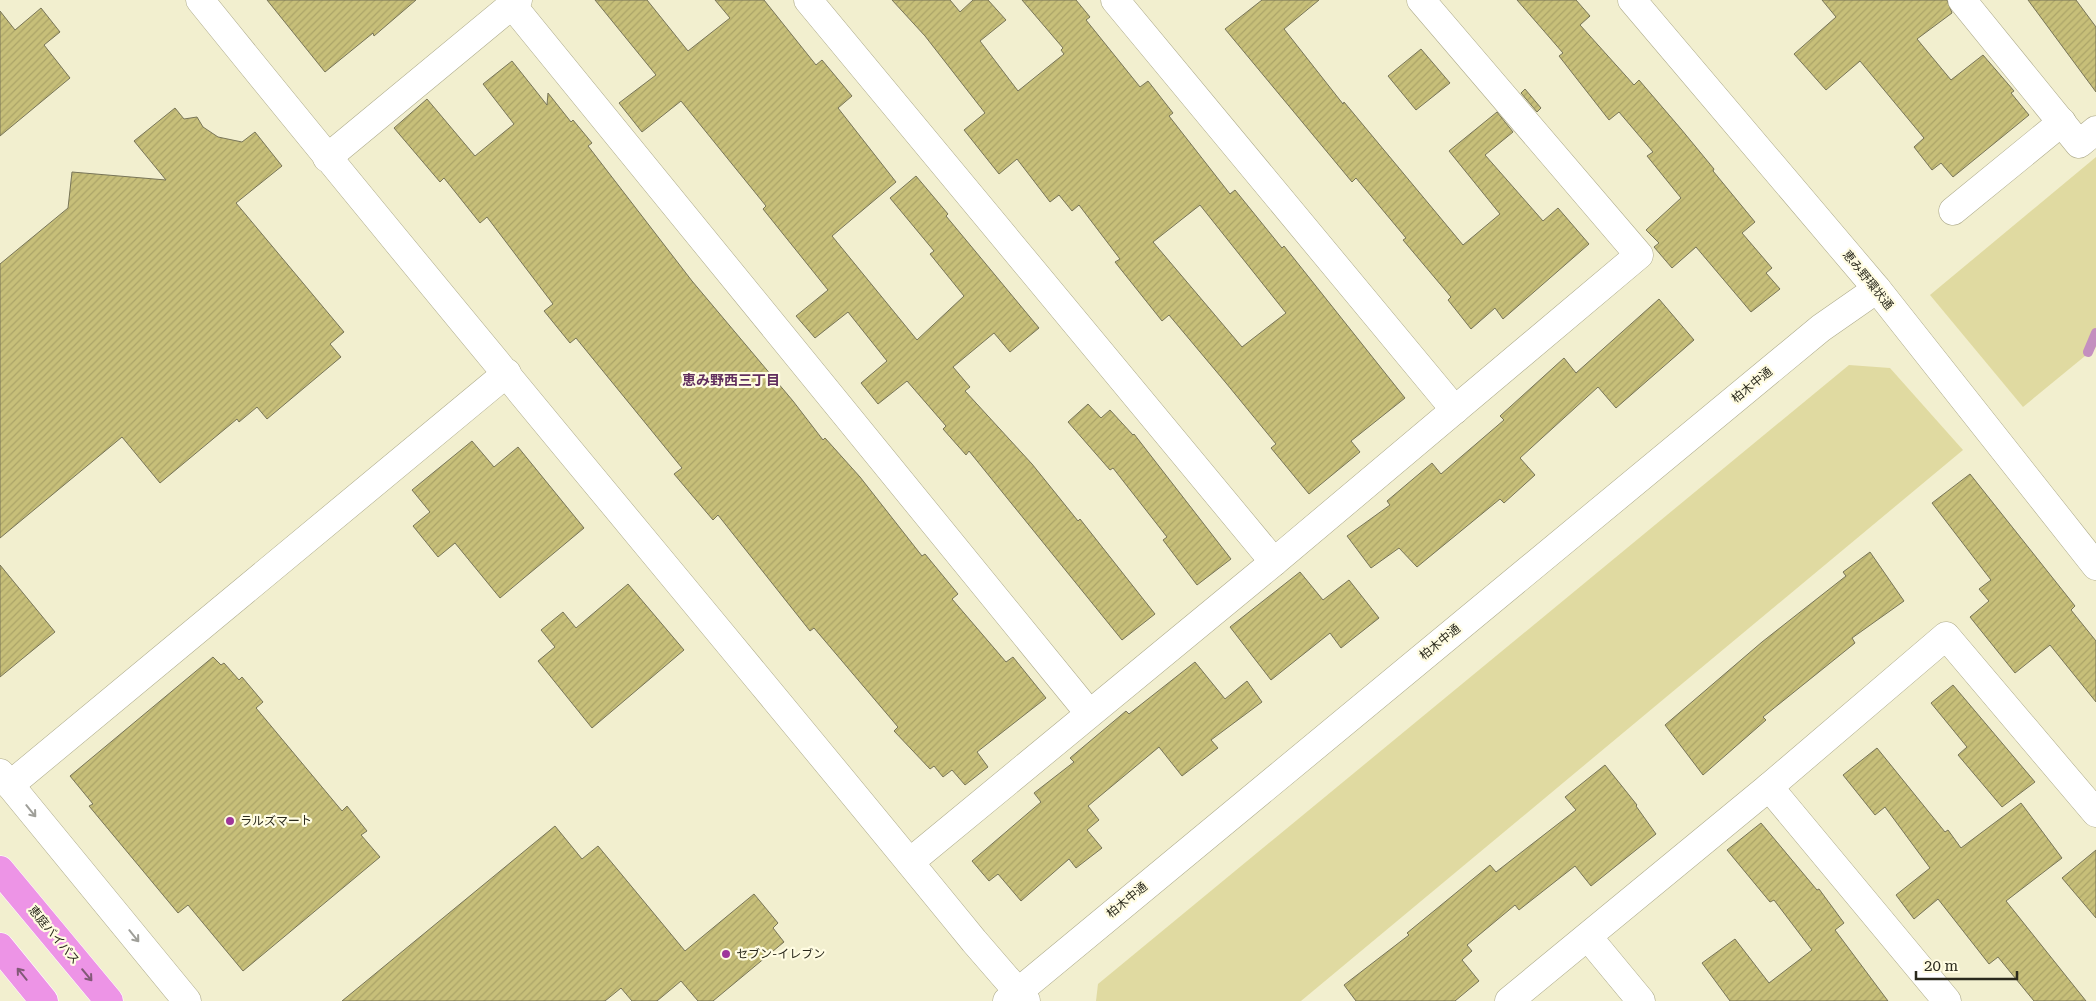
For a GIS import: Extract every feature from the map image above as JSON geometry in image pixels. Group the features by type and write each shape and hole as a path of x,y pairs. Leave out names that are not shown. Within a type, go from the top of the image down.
{"highway":[{"name":"恵庭バイパス","path":"0,870 109,1001"},
{"path":"0,948 44,1001"}],"street":[{"path":"200,0 327,158 507,373 910,862 1017,998"},
{"path":"808,0 1274,562"},
{"path":"1115,0 1454,410"},
{"path":"910,862 1274,562 1639,255 1421,0"},
{"name":"恵み野環状通","path":"1632,0 1877,290 2096,566"},
{"path":"1962,0 2079,144 2096,130"},
{"path":"327,158 515,2 1090,713"},
{"path":"1953,211 2062,122"},
{"name":"柏木中通","path":"1017,998 1822,328 1877,290"},
{"path":"187,1001 5,779 507,373"},
{"path":"1509,1001 1768,787 1946,636 2096,813"},
{"path":"1768,787 1947,1001"},
{"path":"1588,937 1641,1001"}],"shaded area":[{"path":"2096,157 2096,347 2023,407 1930,295"},
{"path":"1849,365 1890,368 1963,450 1301,1001 1096,1001 1098,984"}],"building":[{"path":"267,0 416,0 374,36 373,33 325,72"},
{"path":"595,0 647,0 688,51 730,18 715,0 764,0 816,65 822,60 852,96 838,108 896,182 832,236 917,340 964,296 930,254 934,251 890,198 916,176 948,214 946,216 1039,328 1010,352 994,333 953,367 970,387 965,391 1032,464 1078,521 1080,519 1155,614 1122,640 969,451 966,455 943,429 946,426 907,381 878,404 861,383 887,361 848,312 815,338 796,316 828,290 763,209 766,206 681,101 642,132 619,103 656,75"},
{"path":"892,0 950,0 960,12 973,0 988,0 1006,20 980,41 1018,91 1064,54 1061,50 1063,48 1022,0 1076,0 1090,17 1086,20 1140,87 1148,81 1173,113 1169,116 1230,194 1235,190 1282,248 1284,246 1405,398 1351,441 1360,452 1309,494 1271,448 1276,444 1226,383 1169,315 1162,321 1115,262 1120,259 1079,205 1072,211 1059,195 1050,202 1017,159 999,174 964,130 985,113 925,36","holes":["1200,205 1286,313 1242,347 1153,242"]},
{"path":"1262,0 1319,0 1284,29 1343,104 1344,102 1463,245 1500,214 1449,151 1497,112 1513,132 1485,155 1543,221 1558,208 1589,244 1503,319 1495,308 1471,329 1448,300 1451,297 1403,240 1406,238 1356,178 1352,182 1225,29"},
{"path":"1517,0 1576,0 1590,16 1580,25 1634,85 1639,80 1714,169 1713,171 1755,222 1742,233 1772,268 1766,273 1780,289 1751,312 1696,247 1672,268 1654,247 1659,243 1646,230 1681,198 1647,156 1653,152 1619,112 1609,120 1559,56 1563,53"},
{"path":"1822,0 1947,0 1952,13 1917,39 1951,80 1983,55 2014,91 2011,93 2029,115 1953,177 1941,163 1932,170 1914,147 1924,138 1860,61 1826,90 1794,54 1836,17"},
{"path":"2028,0 2076,0 2096,27 2096,92"},
{"path":"41,8 60,32 44,45 70,78 0,136 0,11 15,30"},
{"path":"1421,49 1450,83 1416,110 1388,76"},
{"path":"512,61 547,105 548,93 571,122 573,120 592,143 588,146 692,281 793,401 823,440 825,438 860,477 922,556 925,554 958,594 952,599 1006,662 1013,657 1046,698 977,752 988,767 965,785 952,770 943,777 934,766 930,769 894,731 898,727 814,628 810,631 718,515 713,520 674,474 682,468 576,338 570,343 544,311 553,304 487,217 480,223 444,178 440,182 394,128 427,99 475,156 514,124 483,84"},
{"path":"1525,89 1541,108 1537,112 1521,93"},
{"path":"175,108 184,119 197,117 203,127 218,137 242,142 255,132 282,166 236,203 344,332 330,344 341,357 267,419 257,407 239,422 237,419 160,483 122,437 0,538 0,264 68,208 72,172 166,180 134,141"},
{"path":"1659,299 1694,340 1616,408 1598,387 1520,458 1535,475 1504,503 1500,499 1417,567 1399,548 1371,568 1347,536 1390,505 1387,501 1432,463 1441,474 1504,420 1500,416 1564,358 1576,373"},
{"path":"1088,404 1101,418 1110,410 1134,434 1231,559 1197,585 1163,540 1167,537 1113,468 1110,470 1068,422"},
{"path":"472,441 494,467 518,447 584,528 500,598 455,543 438,557 413,526 430,512 412,490"},
{"path":"1970,474 2075,606 2071,610 2096,641 2096,702 2050,645 2015,673 1970,617 1989,601 1979,589 1991,580 1932,503"},
{"path":"1870,552 1904,601 1852,638 1855,643 1763,717 1766,720 1703,775 1665,725 1762,642 1846,576 1843,572"},
{"path":"0,565 55,632 0,677"},
{"path":"1300,572 1323,600 1349,580 1379,618 1341,648 1330,633 1271,680 1230,627"},
{"path":"628,584 684,650 592,728 538,661 555,647 541,630 563,612 576,628"},
{"name":"ラルズマート","path":"213,657 221,665 224,663 239,680 242,677 263,702 256,708 342,811 347,806 367,831 361,835 380,857 243,971 188,905 178,913 89,806 93,804 70,776"},
{"path":"1195,662 1225,699 1247,681 1262,702 1211,740 1218,748 1182,776 1159,747 1088,806 1099,820 1087,830 1102,848 1076,868 1069,859 1021,901 998,874 989,881 972,861 1041,802 1034,793 1074,762 1070,758 1126,711 1129,714"},
{"path":"1953,685 2035,782 2002,807 1958,755 1967,747 1931,703"},
{"path":"1877,748 1945,832 1948,830 1961,848 2021,803 2062,858 2006,901 2086,1001 2034,1001 1998,957 1989,964 1938,899 1914,919 1896,895 1930,868 1885,807 1875,815 1843,775"},
{"path":"1605,765 1637,805 1656,834 1591,886 1575,866 1519,910 1515,905 1467,945 1472,951 1462,960 1479,981 1455,1001 1356,1001 1344,985 1409,935 1407,933 1490,865 1496,872 1576,810 1565,797"},
{"path":"1761,823 1817,890 1819,889 1844,923 1835,930 1888,1001 1730,1001 1702,963 1735,939 1769,983 1812,950 1774,900 1770,902 1727,850"},
{"path":"555,826 582,859 598,846 685,951 754,894 778,923 773,928 784,942 713,1001 698,1001 681,981 657,1001 632,1001 621,988 605,1001 342,1001"},
{"path":"2096,850 2096,918 2062,878"}],"waterway":[{"path":"2088,352 2096,333"}],"place":[{"name":"ラルズマート","path":"230,821"},
{"name":"セブン-イレブン","path":"726,954"}],"district":[{"name":"恵み野西三丁目","path":"731,380"}]}
